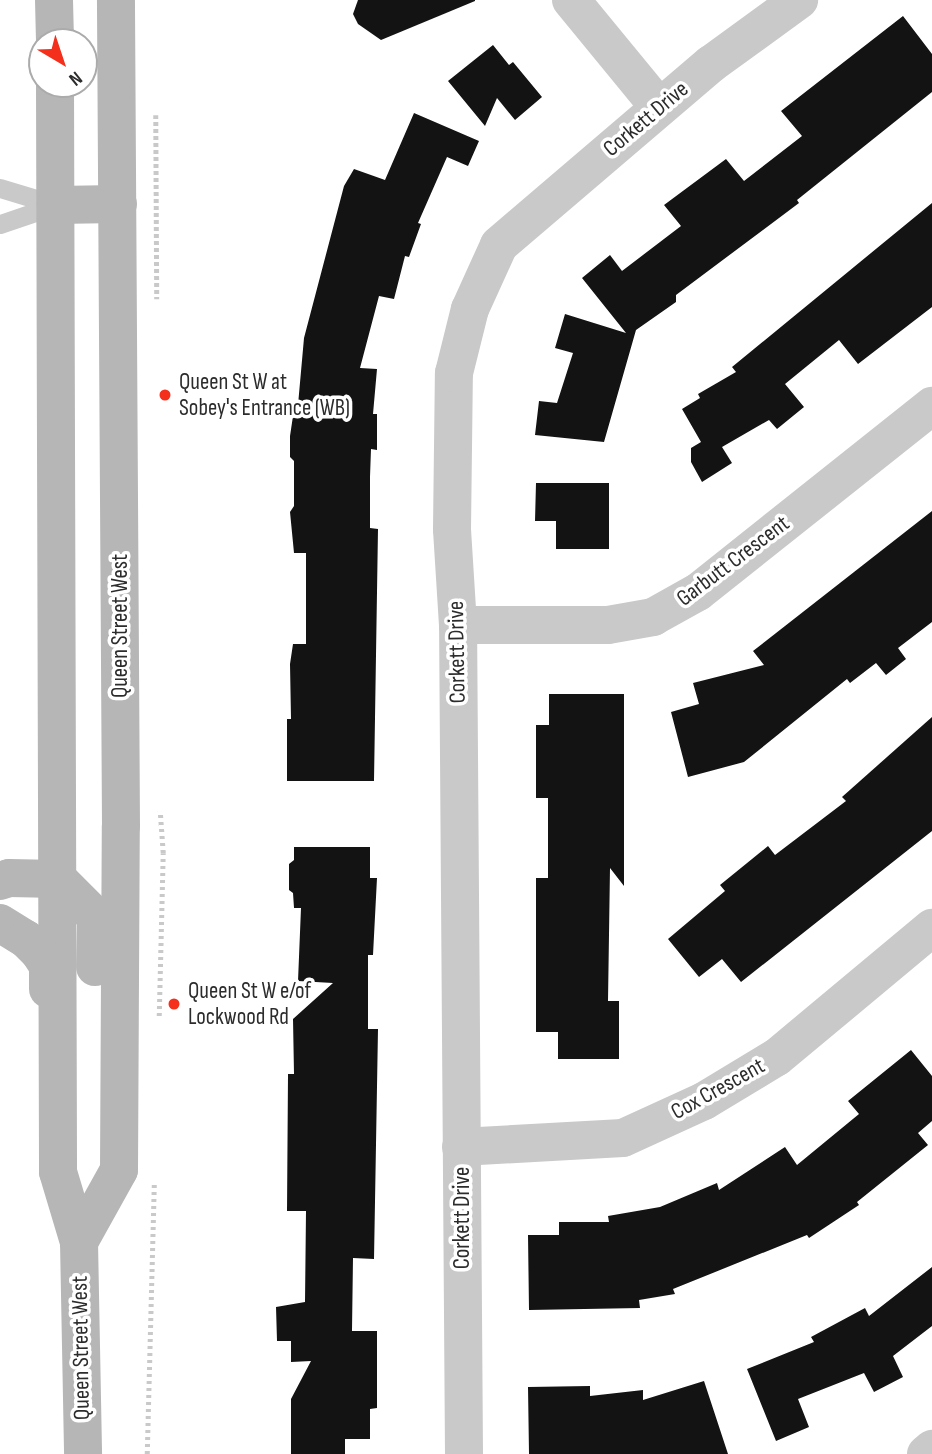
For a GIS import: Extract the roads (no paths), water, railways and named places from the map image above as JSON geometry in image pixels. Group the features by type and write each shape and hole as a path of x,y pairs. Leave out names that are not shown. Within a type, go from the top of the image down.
{"main road":[{"path":"54,0 55,28"},
{"name":"Queen Street West","path":"79,1242 119,1170 121,826 116,0"},
{"name":"Queen Street West","path":"55,98 58,1172 79,1242 83,1454"},
{"path":"56,205 118,204"},
{"path":"0,881 9,878 58,879 96,917 94,1152 119,1170"},
{"path":"0,923 26,939 48,966 48,1064 57,1085"}],"street":[{"path":"571,0 659,107"},
{"name":"Corkett Drive","path":"464,1454 458,625 452,529 454,373 470,309 499,245 711,64 799,0"},
{"name":"Garbutt Crescent","path":"458,625 608,625 653,617 698,592 932,406"},
{"name":"Cox Crescent","path":"461,1147 623,1138 704,1101 777,1057 932,928"},
{"path":"926,1454 932,1449"}],"lane":[{"path":"0,188 56,205"},
{"path":"0,224 56,205"}],"place":[{"name":"Queen St W at Sobey's Entrance (WB)","path":"165,395"},
{"name":"Queen St W e/of Lockwood Rd","path":"174,1004"}]}
